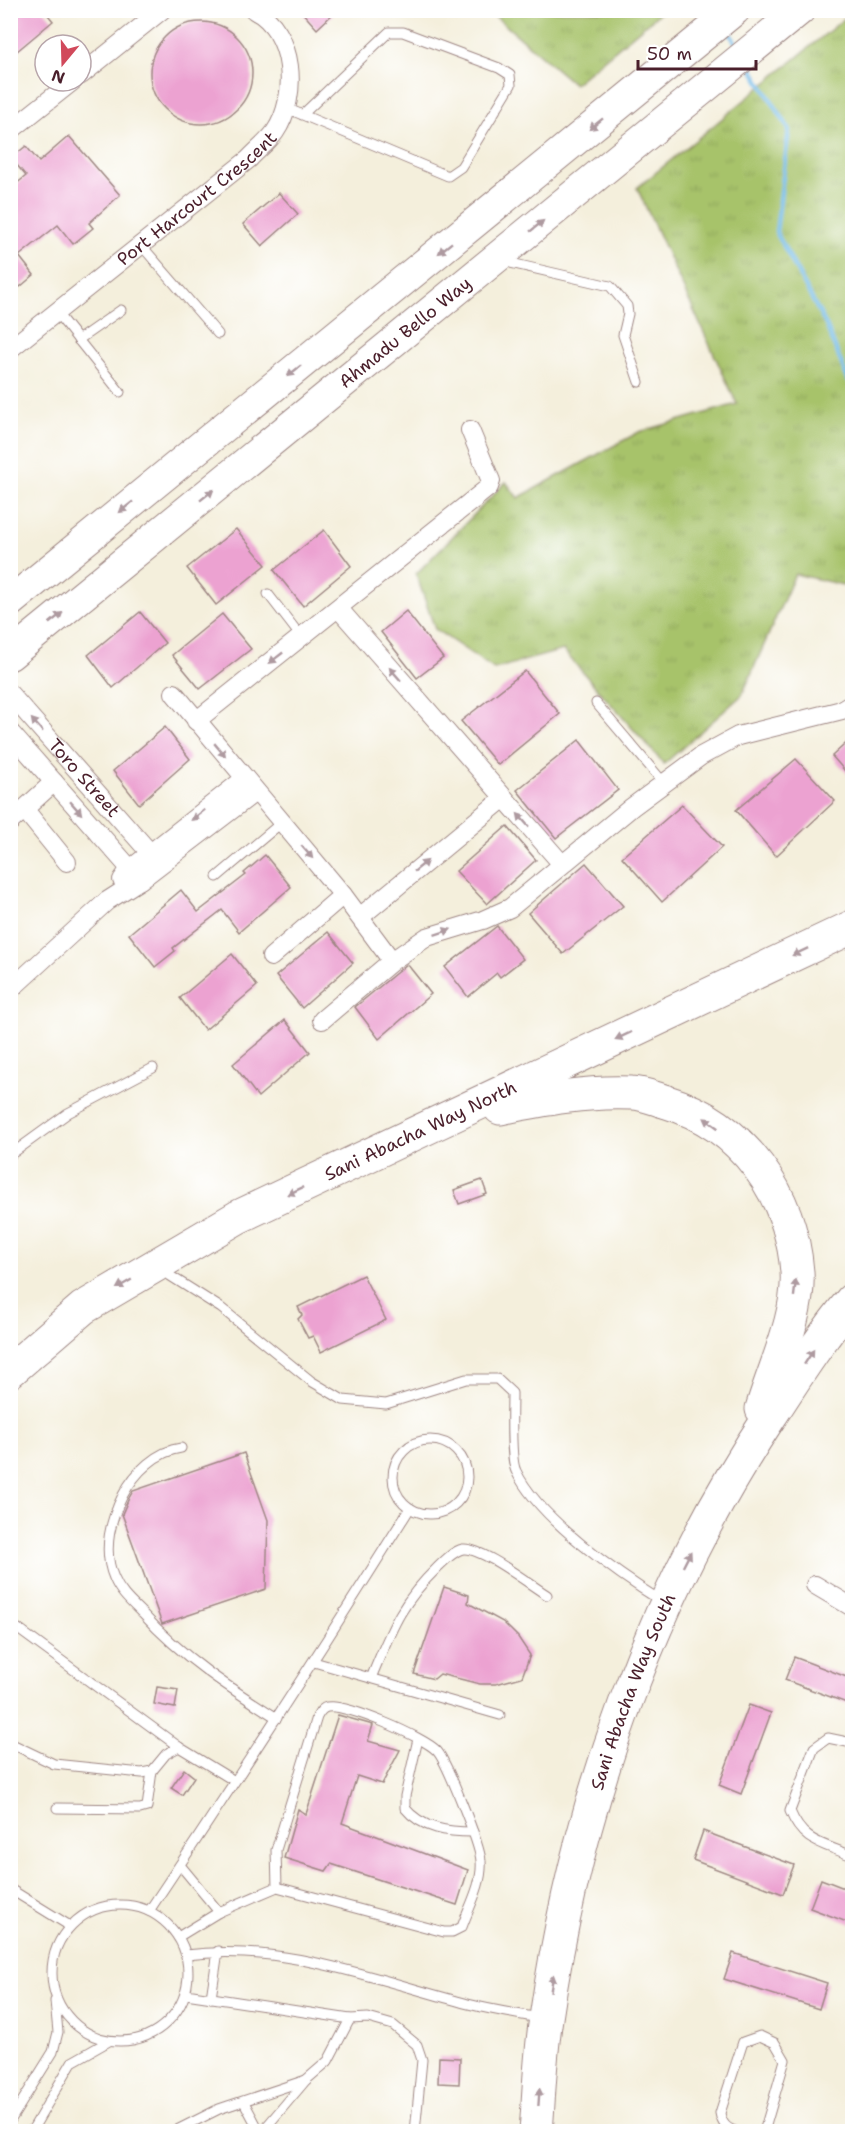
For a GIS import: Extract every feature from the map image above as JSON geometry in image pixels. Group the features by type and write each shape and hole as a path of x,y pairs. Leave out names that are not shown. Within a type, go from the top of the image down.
{"highway":[{"name":"Sani Abacha Way North","path":"10,1371 83,1308 238,1217 852,927"},
{"path":"388,1148 499,1108 566,1095 634,1093 694,1111 743,1146 775,1191 790,1235 797,1274 791,1322 751,1445"},
{"name":"Sani Abacha Way South","path":"536,2132 545,2019 565,1905 592,1796 665,1604 727,1482 827,1330 852,1300"}],"main road":[{"path":"10,602 735,10"},
{"name":"Ahmadu Bello Way","path":"10,655 800,10"}],"street":[{"path":"93,65 162,10"},
{"name":"Port Harcourt Crescent","path":"10,349 249,159 294,111 288,59 280,38 254,10"},
{"path":"10,131 58,93"},
{"path":"196,721 489,487 491,481 470,430"},
{"path":"339,609 562,864"},
{"path":"174,693 343,895 392,961"},
{"name":"Toro Street","path":"10,694 154,858"},
{"path":"322,1020 392,961 427,937 483,920 510,908 663,782 701,756 738,736 842,710 852,704"},
{"name":"Toro Street","path":"10,732 134,875"},
{"path":"10,822 54,782"},
{"path":"10,990 134,875 249,785"},
{"path":"360,917 504,798"},
{"path":"25,810 67,862"},
{"path":"271,957 343,895"},
{"path":"816,1585 852,1607"}],"lane":[{"path":"390,32 403,32 499,68 510,75 511,85 461,167 448,176 294,111 390,32"},
{"path":"141,245 218,334"},
{"path":"495,260 610,286 627,306 628,314 622,335 639,382"},
{"path":"78,340 121,310"},
{"path":"56,312 120,392"},
{"path":"268,594 302,638"},
{"path":"596,703 663,782"},
{"path":"217,877 281,823"},
{"path":"10,1155 68,1113 153,1068"},
{"path":"154,1266 221,1308 311,1381 344,1400 386,1404 466,1379 497,1379 512,1393 514,1470 542,1507 610,1569 665,1604"},
{"path":"426,1440 439,1440 451,1446 466,1465 468,1476 461,1498 443,1512 432,1514 410,1508 400,1499 394,1488 393,1475 399,1457 413,1444 426,1440"},
{"path":"181,1448 165,1450 128,1486 111,1520 108,1551 114,1578 124,1595 163,1636 199,1667 277,1718"},
{"path":"149,1911 233,1780 314,1662 410,1508"},
{"path":"371,1678 395,1620 413,1591 447,1558 462,1549 479,1552 547,1596"},
{"path":"10,1623 178,1747 233,1780"},
{"path":"314,1662 500,1715"},
{"path":"178,1936 219,1912 277,1887 452,1932 462,1927 481,1874 481,1860 473,1832 438,1752 401,1728 338,1708 327,1707 321,1711 317,1717 276,1850 277,1887"},
{"path":"852,1743 828,1738 814,1748 790,1811 798,1829 811,1839 852,1856"},
{"path":"418,1739 405,1796 405,1809 424,1823 446,1832 473,1832"},
{"path":"10,1743 54,1764 152,1772"},
{"path":"57,1808 140,1809 147,1807 152,1772 166,1754 178,1747"},
{"path":"180,1865 219,1912"},
{"path":"10,1889 70,1926"},
{"path":"10,2121 53,2052 58,2032 51,1970 55,1951 70,1926 87,1913 110,1905 130,1905 149,1911 165,1922 178,1936 186,1955 189,1974 186,1994 178,2011 165,2026 148,2036 129,2041 109,2041 90,2035 74,2024 61,2008 54,1990"},
{"path":"186,1955 218,1951 270,1954 344,1969 470,2004 545,2019"},
{"path":"212,1998 218,1951"},
{"path":"186,1994 350,2019 368,2018 393,2025 417,2045 422,2060 415,2132"},
{"path":"244,2102 261,2132 306,2080 328,2061 350,2019"},
{"path":"737,2132 721,2122 720,2113 740,2047 750,2038 760,2036 775,2043 785,2060 764,2132"},
{"path":"31,2132 72,2062 109,2041"},
{"path":"173,2132 219,2109 306,2080"}],"green space":[{"path":"489,11 662,11 574,84"},
{"path":"850,14 852,17 852,587 795,574 742,695 664,764 563,650 494,669 435,629 416,574 506,482 518,498 639,432 737,404 637,188"}],"building":[{"path":"10,10 44,10 53,21 39,33 33,33 33,38 10,57"},
{"path":"300,10 337,10 317,29"},
{"path":"201,22 221,26 237,37 248,53 252,73 248,93 237,109 221,120 201,124 181,120 165,109 154,93 150,73 154,53 165,37 181,26"},
{"path":"69,136 120,195 89,223 93,228 73,244 58,225 19,256 34,275 20,287 10,275 10,189 26,176 11,158 26,146 39,162"},
{"path":"279,193 298,214 262,246 243,224"},
{"path":"236,529 266,565 216,605 187,568"},
{"path":"324,530 351,566 303,606 274,570"},
{"path":"406,611 443,658 417,678 381,632"},
{"path":"140,612 165,643 113,688 88,655"},
{"path":"222,614 251,649 200,689 172,655"},
{"path":"525,671 560,714 498,765 461,721"},
{"path":"165,727 190,759 139,804 113,771"},
{"path":"852,738 852,779 832,756"},
{"path":"579,740 618,790 556,838 517,790"},
{"path":"796,759 835,801 776,856 736,810"},
{"path":"682,805 722,847 662,902 622,857"},
{"path":"507,826 536,860 487,904 456,871"},
{"path":"265,855 291,887 239,932 222,910 173,948 175,951 155,967 129,934 181,890 198,912 246,875 244,873"},
{"path":"586,863 623,906 563,954 528,913"},
{"path":"497,926 523,959 500,977 497,973 468,997 445,967"},
{"path":"328,932 353,963 302,1008 276,976"},
{"path":"232,954 257,986 205,1030 180,998"},
{"path":"407,964 431,994 379,1039 355,1007"},
{"path":"285,1020 310,1052 258,1097 233,1064"},
{"path":"482,1180 487,1194 459,1204 454,1190"},
{"path":"363,1275 386,1320 321,1352 313,1336 308,1338 298,1319 302,1315 298,1307"},
{"path":"244,1453 268,1520 266,1589 162,1624 122,1514 129,1498 133,1491"},
{"path":"444,1587 469,1595 468,1603 503,1622 518,1637 530,1655 522,1677 496,1684 480,1684 440,1674 434,1679 414,1674"},
{"path":"794,1657 852,1679 852,1705 785,1680"},
{"path":"157,1687 178,1690 175,1708 154,1704"},
{"path":"749,1705 771,1713 741,1794 719,1785"},
{"path":"338,1715 373,1725 368,1741 400,1750 382,1784 357,1776 342,1823 468,1870 457,1905 331,1864 326,1871 284,1858 298,1809 306,1814"},
{"path":"184,1769 194,1777 182,1795 171,1788"},
{"path":"703,1831 794,1865 783,1894 693,1860"},
{"path":"821,1879 852,1891 852,1924 810,1908"},
{"path":"733,1953 827,1983 819,2009 724,1979"},
{"path":"439,2057 460,2058 459,2084 438,2083"}],"waterway":[{"path":"728,31 738,46"},
{"path":"749,64 789,129 776,232 826,325 848,380 852,384"}]}
